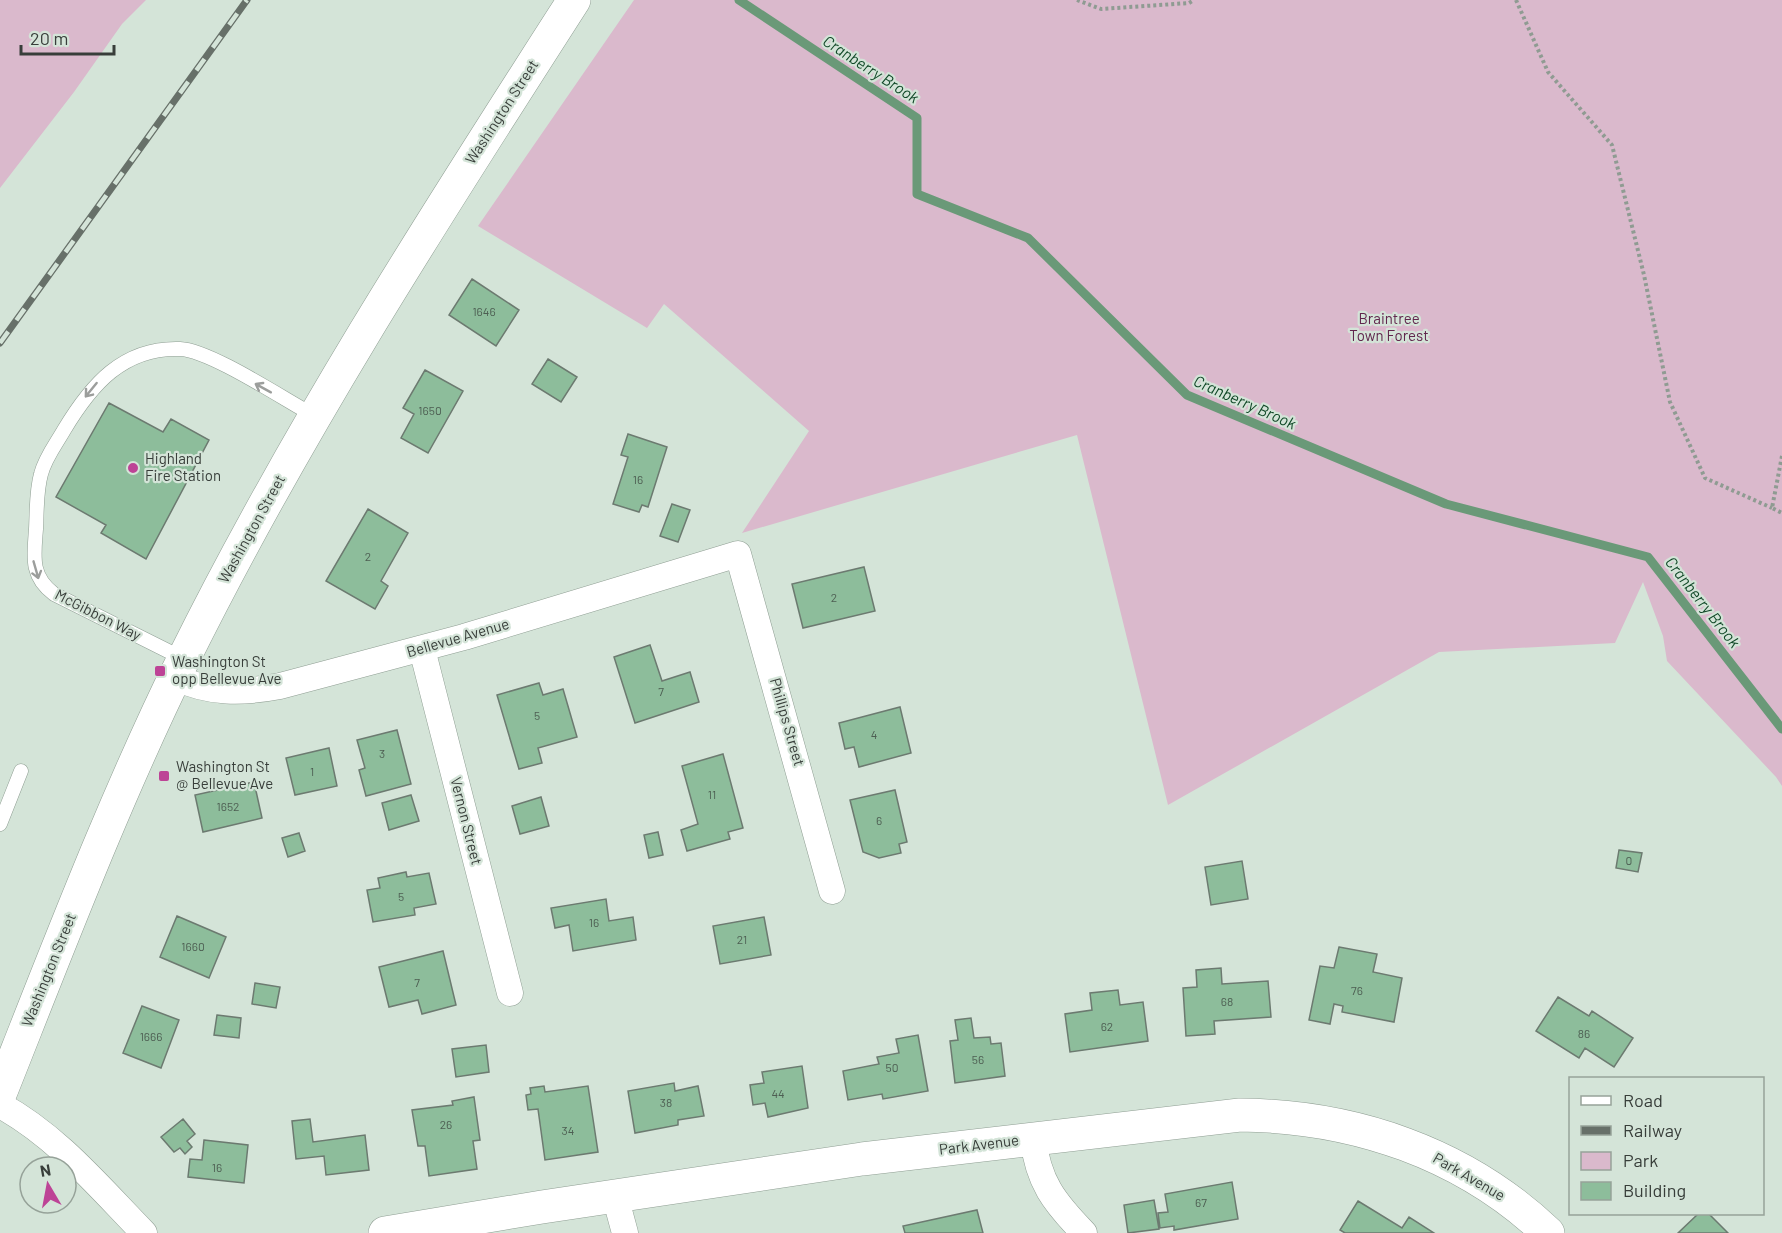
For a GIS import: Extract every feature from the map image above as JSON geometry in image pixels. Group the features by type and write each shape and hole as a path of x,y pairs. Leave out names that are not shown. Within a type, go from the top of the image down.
{"main road":[{"name":"Washington Street","path":"0,1094 79,894 179,668 232,565 315,416 455,184 574,0"},
{"name":"Park Avenue","path":"385,1233 862,1160 1240,1115 1290,1117 1341,1124 1416,1148 1464,1170 1509,1200 1548,1233"}],"street":[{"name":"Bellevue Avenue","path":"179,668 189,684 216,691 249,691 422,649 738,554"},
{"name":"Phillips Street","path":"738,554 832,891"},
{"name":"Vernon Street","path":"422,649 510,993"},
{"path":"0,1105 30,1122 59,1146 144,1233"},
{"path":"1033,1138 1042,1180 1058,1204 1084,1233"},
{"path":"615,1196 625,1233"}],"lane":[{"name":"McGibbon Way","path":"179,668 54,594 39,580 33,561 39,488 46,460 84,399 102,377 127,361 153,351 183,349 206,356 315,416"},
{"path":"0,824 4,803 21,771"}],"path":[{"path":"1077,0 1101,9 1189,3 1194,0"},
{"path":"1516,0 1548,72 1612,145 1644,275 1670,402 1705,478 1782,513"},
{"path":"1772,508 1782,456"}],"green space":[{"path":"0,0 146,0 122,24 74,92 0,188"},
{"name":"Braintree Town Forest","path":"634,0 1782,0 1782,786 1667,661 1663,636 1643,582 1615,643 1439,652 1168,805 1077,435 742,533 809,431 664,304 647,328 478,226"}],"building":[{"path":"472,279 519,310 496,346 449,315"},
{"path":"548,359 577,377 561,402 532,384"},
{"path":"425,370 463,391 428,453 401,438 414,414 403,408"},
{"name":"Highland Fire Station","path":"109,403 163,432 171,419 209,440 146,559 101,533 106,525 56,497"},
{"path":"628,434 667,447 648,507 642,505 639,512 613,504 628,457 621,455"},
{"path":"672,504 690,510 678,542 660,536"},
{"path":"368,509 408,533 381,581 388,586 375,609 326,581"},
{"path":"864,567 875,611 803,628 792,584"},
{"path":"650,645 662,681 690,672 699,702 635,723 614,657"},
{"path":"539,683 543,695 563,689 577,737 538,748 542,763 519,769 497,695"},
{"path":"900,707 911,753 859,767 854,747 845,749 839,723"},
{"path":"397,730 411,784 366,796 359,770 365,768 357,740"},
{"path":"329,748 337,786 295,795 286,758"},
{"path":"723,754 743,828 728,832 730,839 687,851 681,830 698,824 682,766"},
{"path":"254,782 262,818 203,832 195,795"},
{"path":"895,790 907,842 899,844 901,853 879,858 863,852 850,800"},
{"path":"411,795 419,821 389,830 382,803"},
{"path":"541,797 549,826 520,834 512,806"},
{"path":"658,832 663,855 649,858 644,835"},
{"path":"299,833 305,851 288,857 282,838"},
{"path":"1619,850 1642,853 1638,872 1616,868"},
{"path":"1242,861 1248,899 1211,905 1205,867"},
{"path":"406,872 407,877 429,873 436,904 414,908 415,915 373,922 367,890 380,888 378,878"},
{"path":"606,899 609,921 633,917 636,940 573,951 569,925 555,928 551,908"},
{"path":"177,916 226,937 209,978 160,957"},
{"path":"764,917 771,955 720,964 713,926"},
{"path":"1339,947 1377,954 1373,972 1402,978 1394,1022 1342,1012 1343,1006 1334,1004 1330,1024 1309,1020 1320,966 1334,968"},
{"path":"443,951 456,1005 422,1014 418,1000 389,1007 379,967"},
{"path":"1221,968 1222,984 1268,981 1271,1017 1214,1021 1215,1034 1186,1036 1183,988 1197,987 1196,970"},
{"path":"255,983 280,987 276,1008 252,1004"},
{"path":"1118,990 1120,1005 1143,1002 1148,1041 1070,1052 1065,1014 1092,1010 1090,993"},
{"path":"1558,997 1589,1016 1592,1011 1633,1038 1614,1067 1585,1048 1579,1058 1536,1031"},
{"path":"142,1006 179,1020 161,1068 123,1053"},
{"path":"217,1015 241,1018 239,1038 214,1035"},
{"path":"971,1018 974,1038 990,1037 991,1044 1001,1043 1005,1076 955,1083 950,1041 958,1040 955,1020"},
{"path":"918,1035 928,1091 883,1099 882,1094 848,1100 843,1071 879,1064 877,1057 899,1053 896,1039"},
{"path":"486,1045 489,1072 456,1077 452,1049"},
{"path":"802,1066 808,1108 768,1117 765,1103 753,1105 750,1085 764,1083 762,1072"},
{"path":"674,1083 675,1091 698,1086 704,1116 678,1120 678,1125 635,1133 628,1091"},
{"path":"544,1086 545,1092 588,1086 598,1152 545,1160 538,1109 528,1110 526,1095 531,1094 530,1088"},
{"path":"474,1097 480,1140 473,1141 477,1169 429,1176 425,1146 418,1146 412,1110 453,1105 452,1101"},
{"path":"183,1119 195,1134 187,1141 192,1147 185,1154 180,1148 174,1152 161,1137"},
{"path":"310,1119 313,1142 365,1135 369,1170 326,1175 324,1156 296,1159 292,1121"},
{"path":"204,1140 248,1145 244,1183 188,1177 190,1159 202,1160"},
{"path":"1232,1182 1238,1219 1174,1230 1174,1226 1160,1228 1158,1213 1168,1212 1165,1194"},
{"path":"1154,1200 1159,1229 1128,1233 1124,1205"},
{"path":"1358,1201 1402,1228 1409,1217 1434,1233 1345,1233 1340,1230"},
{"path":"977,1210 983,1233 905,1233 903,1226"},
{"path":"1697,1215 1710,1215 1728,1233 1678,1233"}],"waterway":[{"name":"Cranberry Brook","path":"739,0 917,118 917,194 1028,238 1187,395 1446,504 1648,557 1782,729"}],"railway":[{"path":"0,343 247,0"}],"place":[{"name":"Highland Fire Station","path":"133,468"},
{"name":"Washington St opp Bellevue Ave","path":"160,671"},
{"name":"Washington St @ Bellevue Ave","path":"164,776"}]}
